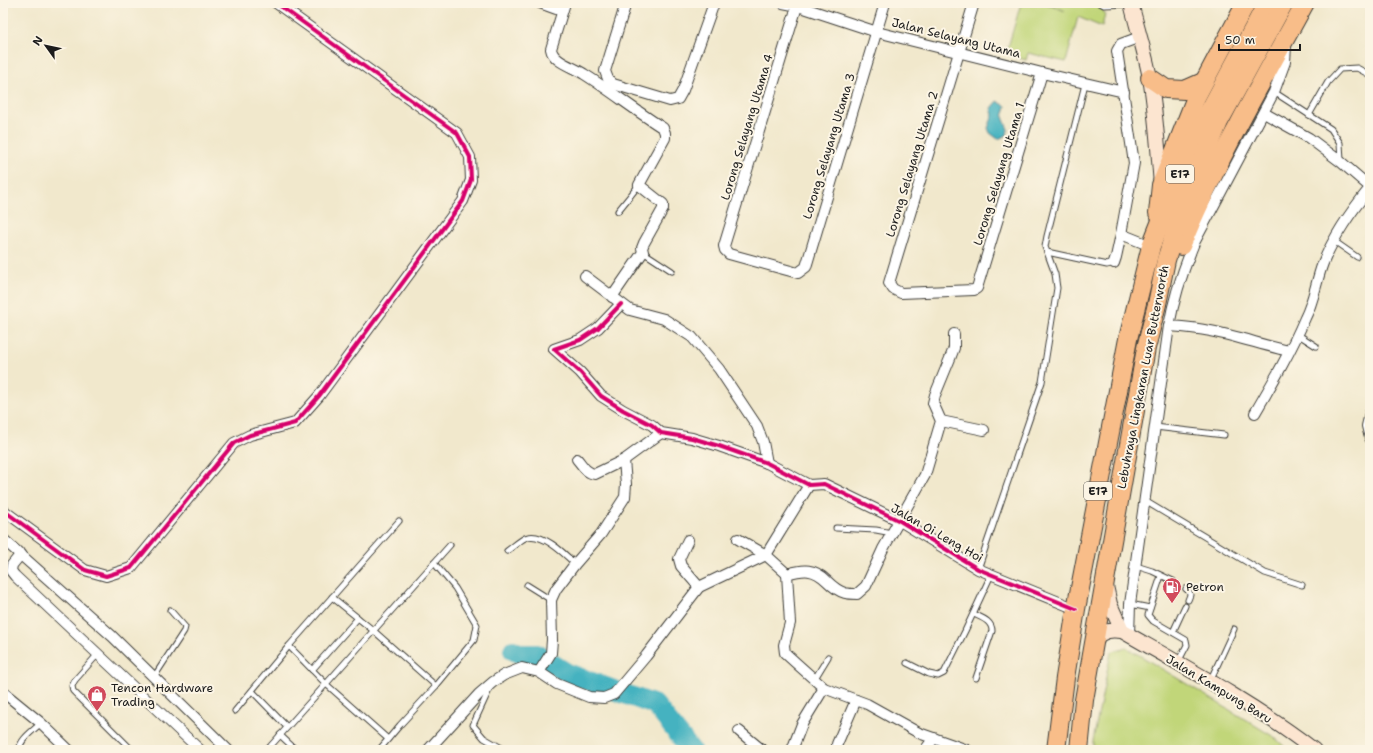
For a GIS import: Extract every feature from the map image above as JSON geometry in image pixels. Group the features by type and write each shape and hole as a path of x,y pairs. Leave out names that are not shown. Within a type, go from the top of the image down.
{"highway":[{"path":"1154,240 1161,185 1203,82 1246,3"},
{"name":"Lebuhraya Lingkaran Luar Butterworth","path":"1079,750 1084,700 1146,348 1166,260 1213,118 1267,3"},
{"name":"Lebuhraya Lingkaran Luar Butterworth","path":"1056,750 1065,678 1076,609 1128,339 1154,240 1178,178 1284,3"},
{"path":"1157,304 1192,219 1232,135 1305,3"},
{"path":"1150,78 1166,89 1185,90 1203,82"}],"street":[{"path":"3,510 85,570 106,576 131,568 234,443 250,435 295,424 319,396 464,201 471,180 470,157 457,133 276,3"},
{"path":"540,3 564,7 551,48 552,53 556,58 584,73 663,128 665,133 665,138 639,185 663,204 664,207 644,244 643,252 612,297"},
{"path":"626,3 605,71 608,78 613,84 670,101 678,99 683,90 714,3"},
{"name":"Jalan Selayang Utama","path":"783,3 798,4 877,32 1085,84 1124,92"},
{"name":"Lorong Selayang Utama 3","path":"806,267 885,3"},
{"name":"Lorong Selayang Utama 2","path":"974,3 889,283 893,289 901,293 974,290 980,282"},
{"path":"1132,3 1150,78 1154,103 1161,185"},
{"name":"Lorong Selayang Utama 4","path":"798,4 724,246 725,250 729,254 798,273 802,272 806,267"},
{"path":"1125,633 1156,427 1169,326 1177,289 1194,243 1274,92 1285,62 1287,35"},
{"path":"1114,263 1134,163 1117,50 1121,44 1140,37"},
{"name":"Lorong Selayang Utama 1","path":"980,282 1042,73"},
{"path":"1255,412 1306,317 1323,263 1334,241 1350,214 1370,188 1341,162 1309,138 1264,113"},
{"path":"1121,234 1154,240"},
{"path":"585,276 630,310 664,319 692,337 719,369 757,426 763,442 767,463"},
{"path":"577,459 587,471 595,474 624,460 661,433 652,424 623,410 601,396 580,372 554,349 580,340 598,328 621,304"},
{"path":"1169,326 1208,330 1289,351"},
{"path":"787,574 799,571 811,571 821,576 833,587 844,593 858,594 866,586 883,549 925,475 941,421 933,403 954,348 954,334"},
{"path":"1370,413 1367,426 1370,438"},
{"path":"941,421 984,430"},
{"name":"Jalan Oi Leng Hoi","path":"661,433 692,438 719,446 767,463 809,485 824,484 900,521 978,569 1076,609"},
{"path":"540,670 551,652 551,600 556,589 601,534 625,497 626,484 624,460"},
{"path":"428,750 479,694 504,675 522,668 540,670 557,684 589,697 604,698 614,694 646,656 698,588 766,555 809,485"},
{"path":"3,539 112,636 228,750"},
{"path":"738,539 766,555 787,574 790,623 784,645 785,653 814,680 824,688 867,704 919,733 967,750"},
{"path":"688,540 679,560 681,566 698,588"},
{"path":"21,554 12,565 11,571 200,750"},
{"path":"1105,581 1110,604 1125,633"},
{"path":"1095,638 1104,632 1111,630 1125,633"},
{"name":"Jalan Kampung Baru","path":"1125,633 1210,682 1288,730 1314,750"},
{"path":"792,750 802,724 824,688"},
{"path":"3,692 41,723 69,750"},
{"path":"837,744 856,700"},
{"path":"739,731 762,750"},
{"path":"925,750 934,738"}],"lane":[{"path":"1100,3 1104,5 1132,3"},
{"path":"1309,115 1328,82 1340,69 1357,68 1370,75"},
{"path":"978,569 1042,382 1057,288 1055,274 1045,247 1085,84"},
{"path":"1274,92 1331,129 1340,143 1341,162"},
{"path":"618,211 639,185"},
{"path":"1334,241 1357,257"},
{"path":"643,252 672,271"},
{"path":"1047,252 1107,264 1114,263"},
{"path":"1297,334 1316,346"},
{"path":"1156,427 1224,435"},
{"path":"1145,501 1265,573 1302,585"},
{"path":"235,711 289,646 399,521"},
{"path":"836,528 876,530 892,534"},
{"path":"507,551 526,537 538,537 558,547 575,564"},
{"path":"267,750 450,545"},
{"path":"379,750 436,686 474,640 477,625 454,588 434,563"},
{"path":"1136,566 1152,571 1173,581"},
{"path":"907,663 928,674 938,676 944,673 974,614 991,575"},
{"path":"1161,576 1148,615 1152,621 1186,640 1187,645 1177,663"},
{"path":"527,586 551,600"},
{"path":"1186,589 1189,591 1190,595 1188,600"},
{"path":"332,597 374,631 436,686"},
{"path":"1130,604 1150,608"},
{"path":"1173,632 1185,606"},
{"path":"154,677 184,631 185,626 170,610"},
{"path":"974,614 989,622 992,626 992,631 976,678"},
{"path":"312,670 358,618"},
{"path":"1210,682 1234,629"},
{"path":"289,646 326,684 388,739"},
{"path":"98,654 75,680 72,686 73,691 132,750"},
{"path":"814,680 828,657"},
{"path":"493,682 473,725 484,738 505,750"},
{"path":"252,691 287,727"},
{"path":"19,750 19,746 25,737 41,723"},
{"path":"280,735 296,750"}],"green space":[{"path":"1021,3 1045,3 1065,11 1049,3 1099,3 1105,14 1102,27 1078,17 1066,62 1028,53 1026,60 1006,54"},
{"path":"1126,647 1274,737 1288,750 1093,750 1093,741 1111,652"}],"water":[{"path":"997,101 1006,106 1003,117 1008,129 1007,135 998,139 990,133 988,128 993,115 991,108"}],"waterway":[{"path":"513,650 520,654 537,654 567,673 655,705 691,750"}],"cycle path":[{"path":"3,510 85,570 106,576 131,568 234,443 250,435 295,423 319,396 463,201 471,180 470,157 457,133 276,3"},
{"path":"621,304 598,328 580,340 554,349 580,372 601,396 623,410 652,425 661,433 692,438 719,446 767,463 809,485 824,484 900,521 978,569 1076,609"}],"place":[{"name":"Petron","path":"1172,604"},
{"name":"Tencon Hardware Trading","path":"97,712"}]}
